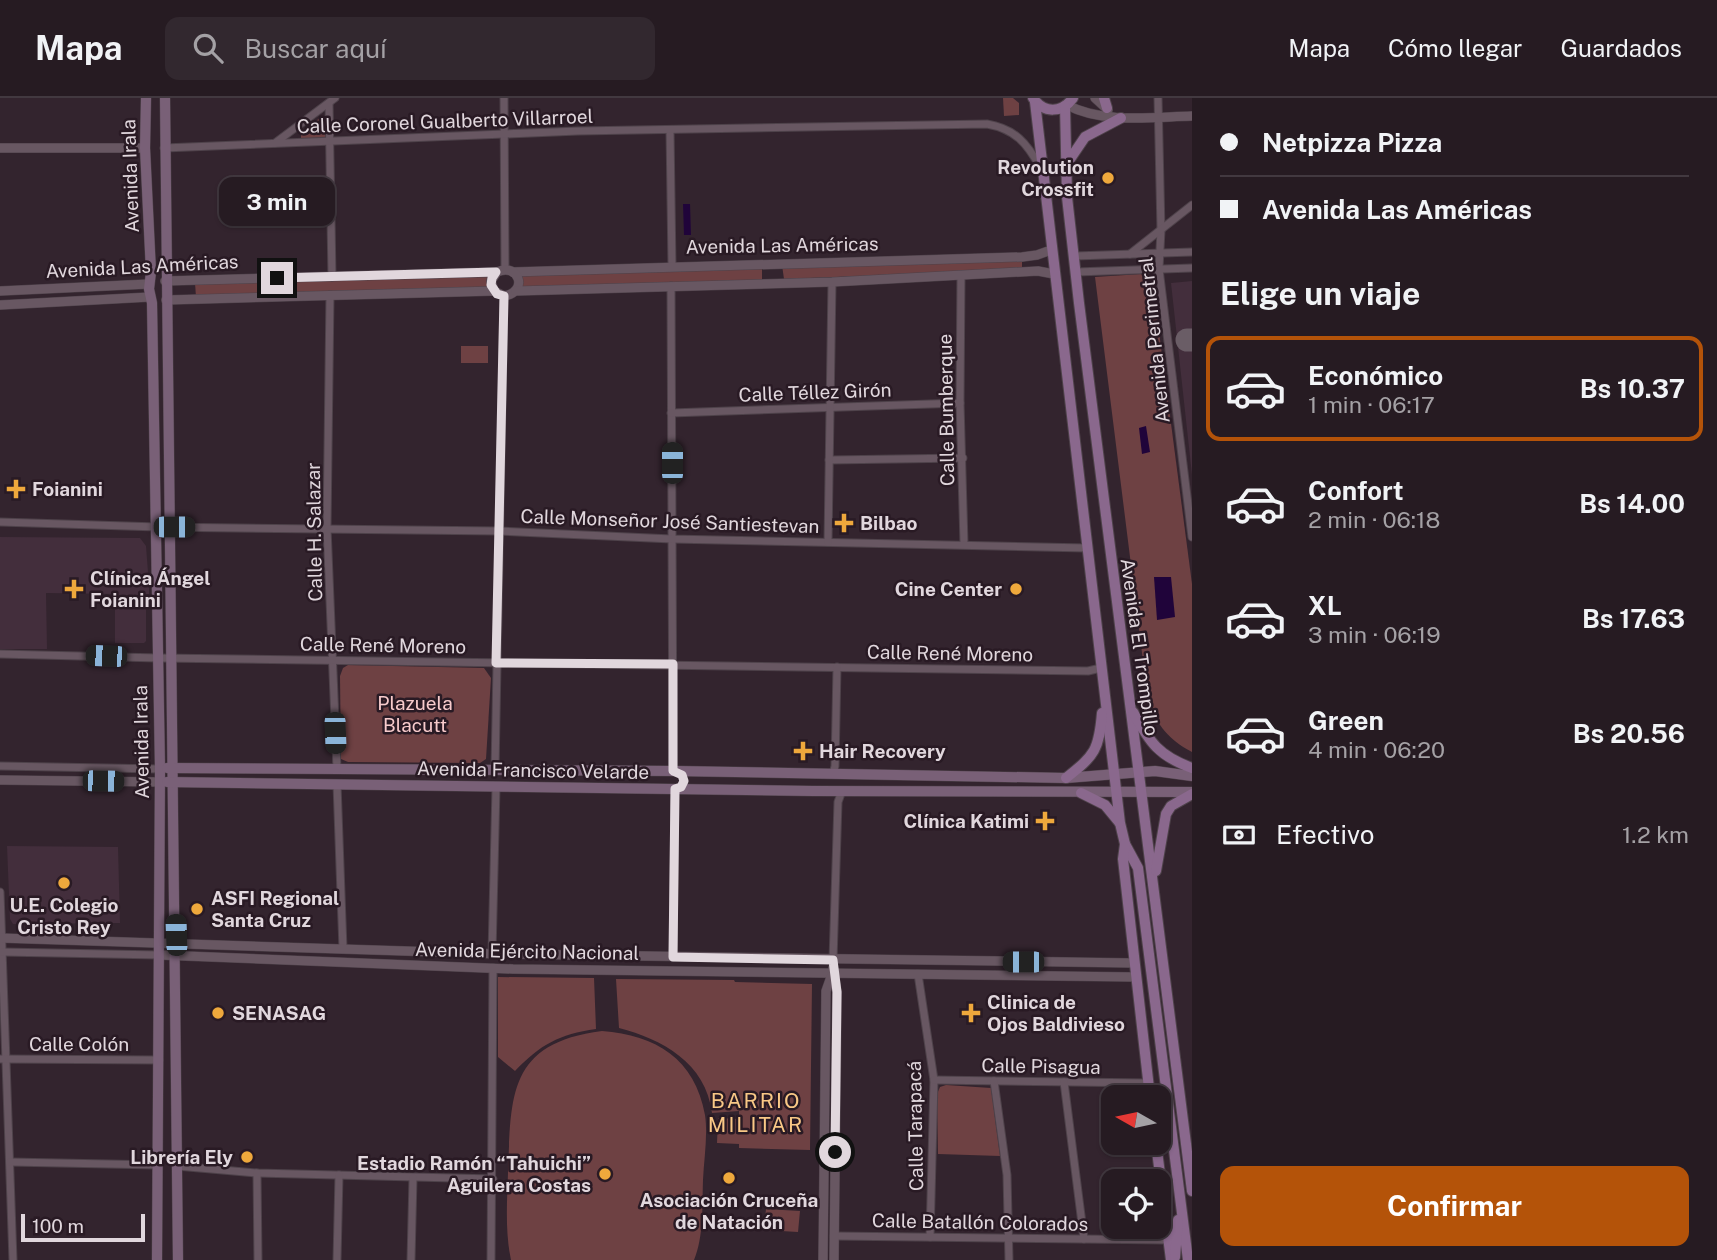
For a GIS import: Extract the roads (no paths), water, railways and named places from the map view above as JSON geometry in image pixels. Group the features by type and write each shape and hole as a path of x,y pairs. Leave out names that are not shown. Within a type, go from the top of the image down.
{"main road":[{"name":"Avenida Irala","path":"146,98 160,769 158,1260"},
{"name":"Avenida Irala","path":"164,98 178,1260"},
{"path":"1034,100 1049,110 1068,103"},
{"name":"Avenida El Trompillo","path":"1034,100 1120,823 1125,844 1138,868 1188,1260"},
{"name":"Avenida El Trompillo","path":"1068,103 1065,168 1074,256 1192,1191"},
{"path":"1065,168 1086,137 1111,110"},
{"path":"145,148 164,148"},
{"name":"Avenida Las Américas","path":"149,284 166,281"},
{"path":"1066,778 1094,752 1099,738 1104,689"},
{"path":"1129,705 1140,726 1160,752 1171,761 1192,768"},
{"name":"Avenida Francisco Velarde","path":"160,769 673,771 1066,778 1154,771 1192,776"},
{"path":"337,769 344,777 337,784"},
{"path":"495,770 504,778 496,787"},
{"path":"673,771 682,775 684,781 675,789"},
{"path":"813,791 828,784 833,774"},
{"path":"844,791 848,780 868,775"},
{"name":"Avenida Francisco Velarde","path":"160,782 1192,793"},
{"path":"1081,793 1105,804 1120,823"},
{"path":"1154,887 1166,814 1171,806 1192,793"},
{"name":"Avenida El Trompillo","path":"1125,844 1123,859 1133,963 1148,1083"},
{"path":"1157,1155 1173,1260"},
{"path":"1173,1260 1180,1200"}],"street":[{"path":"503,98 505,271"},
{"path":"1095,98 1111,110"},
{"name":"Avenida Perimetral","path":"1158,98 1160,269 1192,537"},
{"path":"332,100 332,277"},
{"path":"274,144 332,100"},
{"path":"1068,103 1086,114 1111,110 1158,117 1192,116"},
{"name":"Calle Coronel Gualberto Villarroel","path":"164,148 670,130 987,124 1000,126 1023,139 1042,169"},
{"path":"670,130 672,266"},
{"path":"0,148 145,148"},
{"path":"1129,255 1192,205"},
{"name":"Avenida Las Américas","path":"166,281 1022,257 1051,250"},
{"path":"1074,256 1192,252"},
{"path":"1021,272 1028,264 1022,257"},
{"path":"772,264 772,283"},
{"path":"1076,272 1192,268"},
{"path":"505,271 519,281 516,291 504,296 494,291 491,281 505,271"},
{"name":"Avenida Las Américas","path":"516,291 832,282 1038,271 1054,274"},
{"name":"Calle Bumberque","path":"961,275 960,403 964,544"},
{"path":"194,280 189,285 188,292 194,300"},
{"path":"828,542 832,282"},
{"name":"Avenida Las Américas","path":"0,291 149,284"},
{"path":"671,286 673,771"},
{"name":"Avenida Las Américas","path":"166,300 494,291"},
{"name":"Calle H. Salazar","path":"330,295 327,528 337,769"},
{"name":"Avenida Las Américas","path":"0,305 150,296"},
{"path":"495,770 504,296"},
{"name":"Calle Téllez Girón","path":"671,413 960,403"},
{"path":"829,460 963,458"},
{"name":"Calle Monseñor José Santiestevan","path":"0,522 499,531 673,539 1087,548"},
{"name":"Calle René Moreno","path":"0,654 1088,671 1101,668"},
{"path":"833,774 837,667"},
{"path":"0,766 160,769"},
{"path":"0,780 160,782"},
{"path":"337,784 342,949 351,957 348,963"},
{"path":"491,1260 496,787"},
{"path":"674,971 668,964 674,957 675,789"},
{"path":"823,1260 837,992 832,973 838,802 844,791"},
{"path":"0,892 13,1260"},
{"name":"Avenida Ejército Nacional","path":"1,938 493,954 1133,963"},
{"path":"334,963 332,956 342,949"},
{"name":"Avenida Ejército Nacional","path":"2,952 160,955 493,968 1135,977"},
{"path":"493,954 486,961 493,968"},
{"name":"Calle Tarapacá","path":"918,974 934,1080 930,1237"},
{"name":"Calle Colón","path":"4,1059 159,1060"},
{"name":"Calle Pisagua","path":"934,1080 1148,1083"},
{"path":"994,1081 1007,1175 1009,1260"},
{"path":"1064,1082 1084,1239"},
{"path":"830,1128 834,1260"},
{"path":"10,1162 158,1165"},
{"path":"177,1166 257,1173 493,1179"},
{"path":"257,1173 258,1260"},
{"path":"337,1260 339,1175"},
{"path":"411,1260 413,1178"},
{"path":"824,1226 834,1226"},
{"name":"Calle Batallón Colorados","path":"834,1236 1168,1240"}],"place":[{"name":"Revolution Crossfit","path":"1108,178"},
{"name":"Foianini","path":"16,489"},
{"name":"Bilbao","path":"844,523"},
{"name":"Clínica Ángel Foianini","path":"74,589"},
{"name":"Cine Center","path":"1016,589"},
{"name":"Hair Recovery","path":"803,751"},
{"name":"Clínica Katimi","path":"1045,821"},
{"name":"U.E. Colegio Cristo Rey","path":"64,883"},
{"name":"ASFI Regional Santa Cruz","path":"197,909"},
{"name":"SENASAG","path":"218,1013"},
{"name":"Clinica de Ojos Baldivieso","path":"971,1013"},
{"name":"Librería Ely","path":"247,1157"},
{"name":"Estadio Ramón “Tahuichi” Aguilera Costas","path":"605,1174"},
{"name":"Asociación Cruceña de Natación","path":"729,1178"}],"district":[{"name":"BARRIO MILITAR","path":"756,1113"}],"park label":[{"name":"Plazuela Blacutt","path":"415,714"}]}
